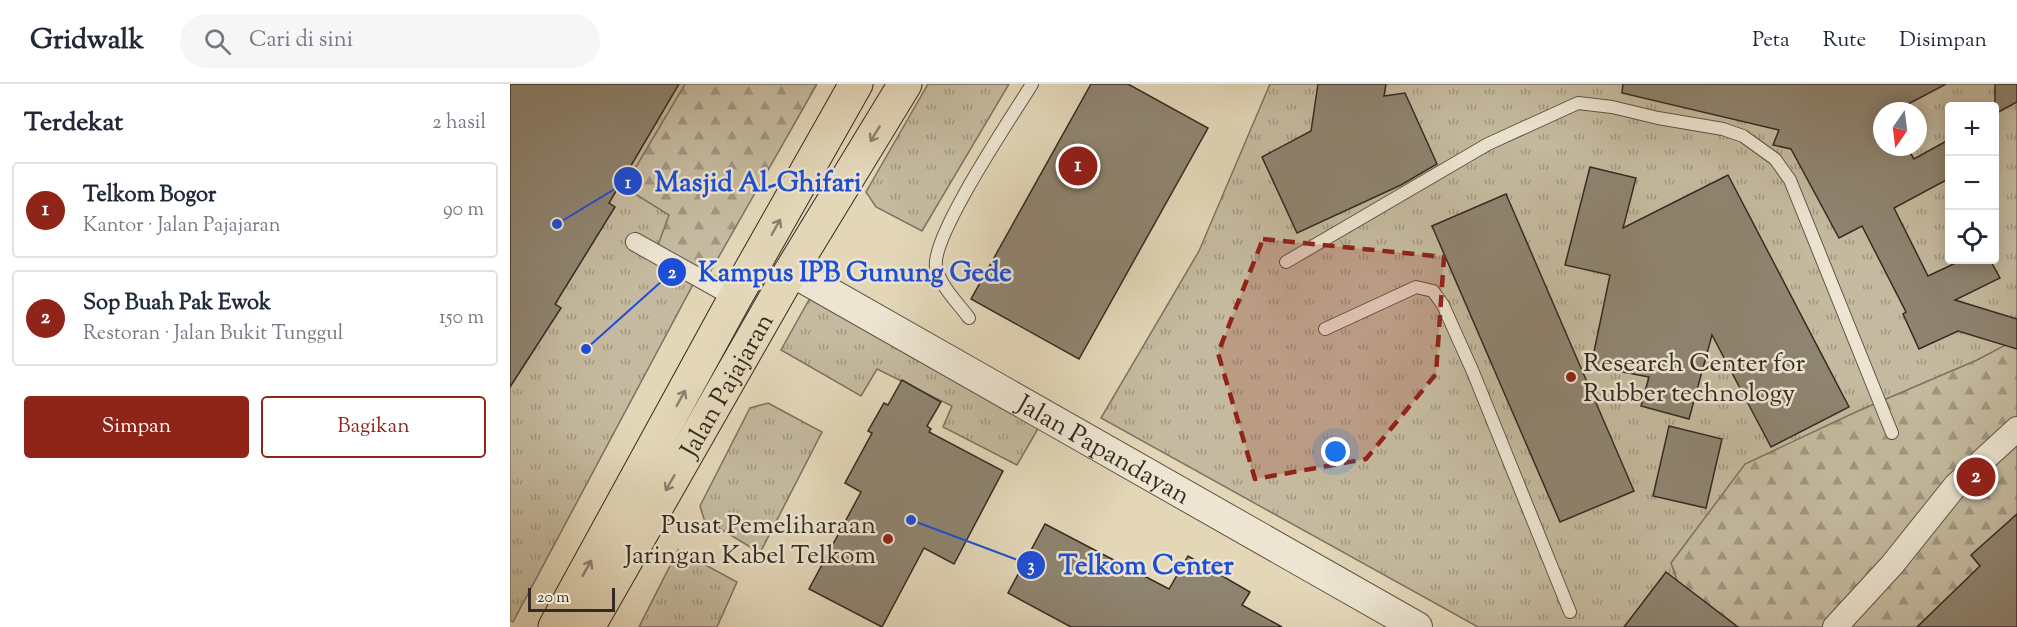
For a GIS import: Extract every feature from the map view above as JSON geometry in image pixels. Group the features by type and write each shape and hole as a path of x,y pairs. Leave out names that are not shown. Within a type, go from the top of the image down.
{"highway":[{"name":"Jalan Pajajaran","path":"568,625 735,298 856,84"},
{"name":"Jalan Pajajaran","path":"568,625 791,271 905,84"}],"street":[{"path":"635,242 735,298"},
{"name":"Jalan Papandayan","path":"791,271 1417,627"},
{"path":"1835,627 1892,565 1956,485 2017,429"}],"lane":[{"path":"969,318 942,281 936,266 939,245 979,168 1032,84"},
{"path":"1286,262 1488,144 1578,103 1612,107 1658,118 1723,129 1743,136 1758,146 1775,159 1790,180 1892,432"},
{"path":"1325,329 1416,287 1433,291 1443,305 1473,372 1570,612"}],"highlighted area":[{"path":"1263,239 1444,257 1436,374 1366,459 1255,479 1218,353"}],"green space":[{"path":"510,84 800,84 513,622 510,620"},
{"path":"685,84 817,84 709,274 658,245 669,215 624,187"},
{"path":"928,84 1009,84 922,231 876,207 866,192"},
{"name":"Research Center for Rubber technology","path":"1270,84 2017,84 2017,419 1819,627 1478,627 1101,418 1199,251"},
{"path":"810,298 1039,427 1017,465 943,427 952,406 877,369 861,396 781,350"},
{"path":"2017,339 2017,627 1693,627 1671,563 1745,464 1858,411 1977,360"},
{"path":"768,403 822,432 760,553 704,519 700,506 750,408"},
{"path":"678,550 737,582 717,627 639,627"}],"building":[{"path":"510,84 679,84 609,203 615,207 555,304 561,308 510,387"},
{"path":"1091,84 1128,84 1208,128 1079,359 971,299"},
{"path":"1318,84 1386,84 1384,96 1405,93 1437,164 1401,185 1297,233 1262,157 1311,131"},
{"path":"1623,84 1946,84 1912,102 1873,102 1873,156 1912,156 1914,159 1927,156 1927,152 1945,142 1945,181 1894,208 1928,276 1954,264 1992,264 2000,278 1955,300 2017,319 2017,349 1958,331 1919,349 1903,314 1906,312 1862,226 1839,238 1791,149 1773,145 1779,130 1622,93"},
{"path":"1995,84 2017,84 2017,102 1999,112 1999,102 1995,102"},
{"path":"1590,167 1636,178 1623,228 1728,175 1849,407 1771,447 1712,335 1689,419 1641,406 1649,377 1591,366 1610,275 1565,265"},
{"path":"1506,194 1634,491 1560,522 1432,226"},
{"path":"902,380 941,402 927,426 931,429 929,432 1003,471 954,564 924,548 882,627 809,589 861,492 845,483 872,433 868,431 884,403 888,405"},
{"path":"1669,426 1722,439 1706,508 1653,496"},
{"path":"2017,514 2017,627 1917,627 1980,566 1971,555"},
{"path":"1045,524 1169,589 1188,556 1250,592 1242,605 1282,627 1071,627 1008,593"},
{"path":"1666,572 1738,627 1624,627"}],"place":[{"name":"Telkom Bogor","path":"1078,166"},
{"name":"Masjid Al-Ghifari","path":"557,224"},
{"name":"Kampus IPB Gunung Gede","path":"586,349"},
{"name":"Research Center for Rubber technology","path":"1571,377"},
{"name":"Sop Buah Pak Ewok","path":"1976,477"},
{"name":"Telkom Center","path":"911,520"},
{"name":"Pusat Pemeliharaan Jaringan Kabel Telkom","path":"888,539"}]}
